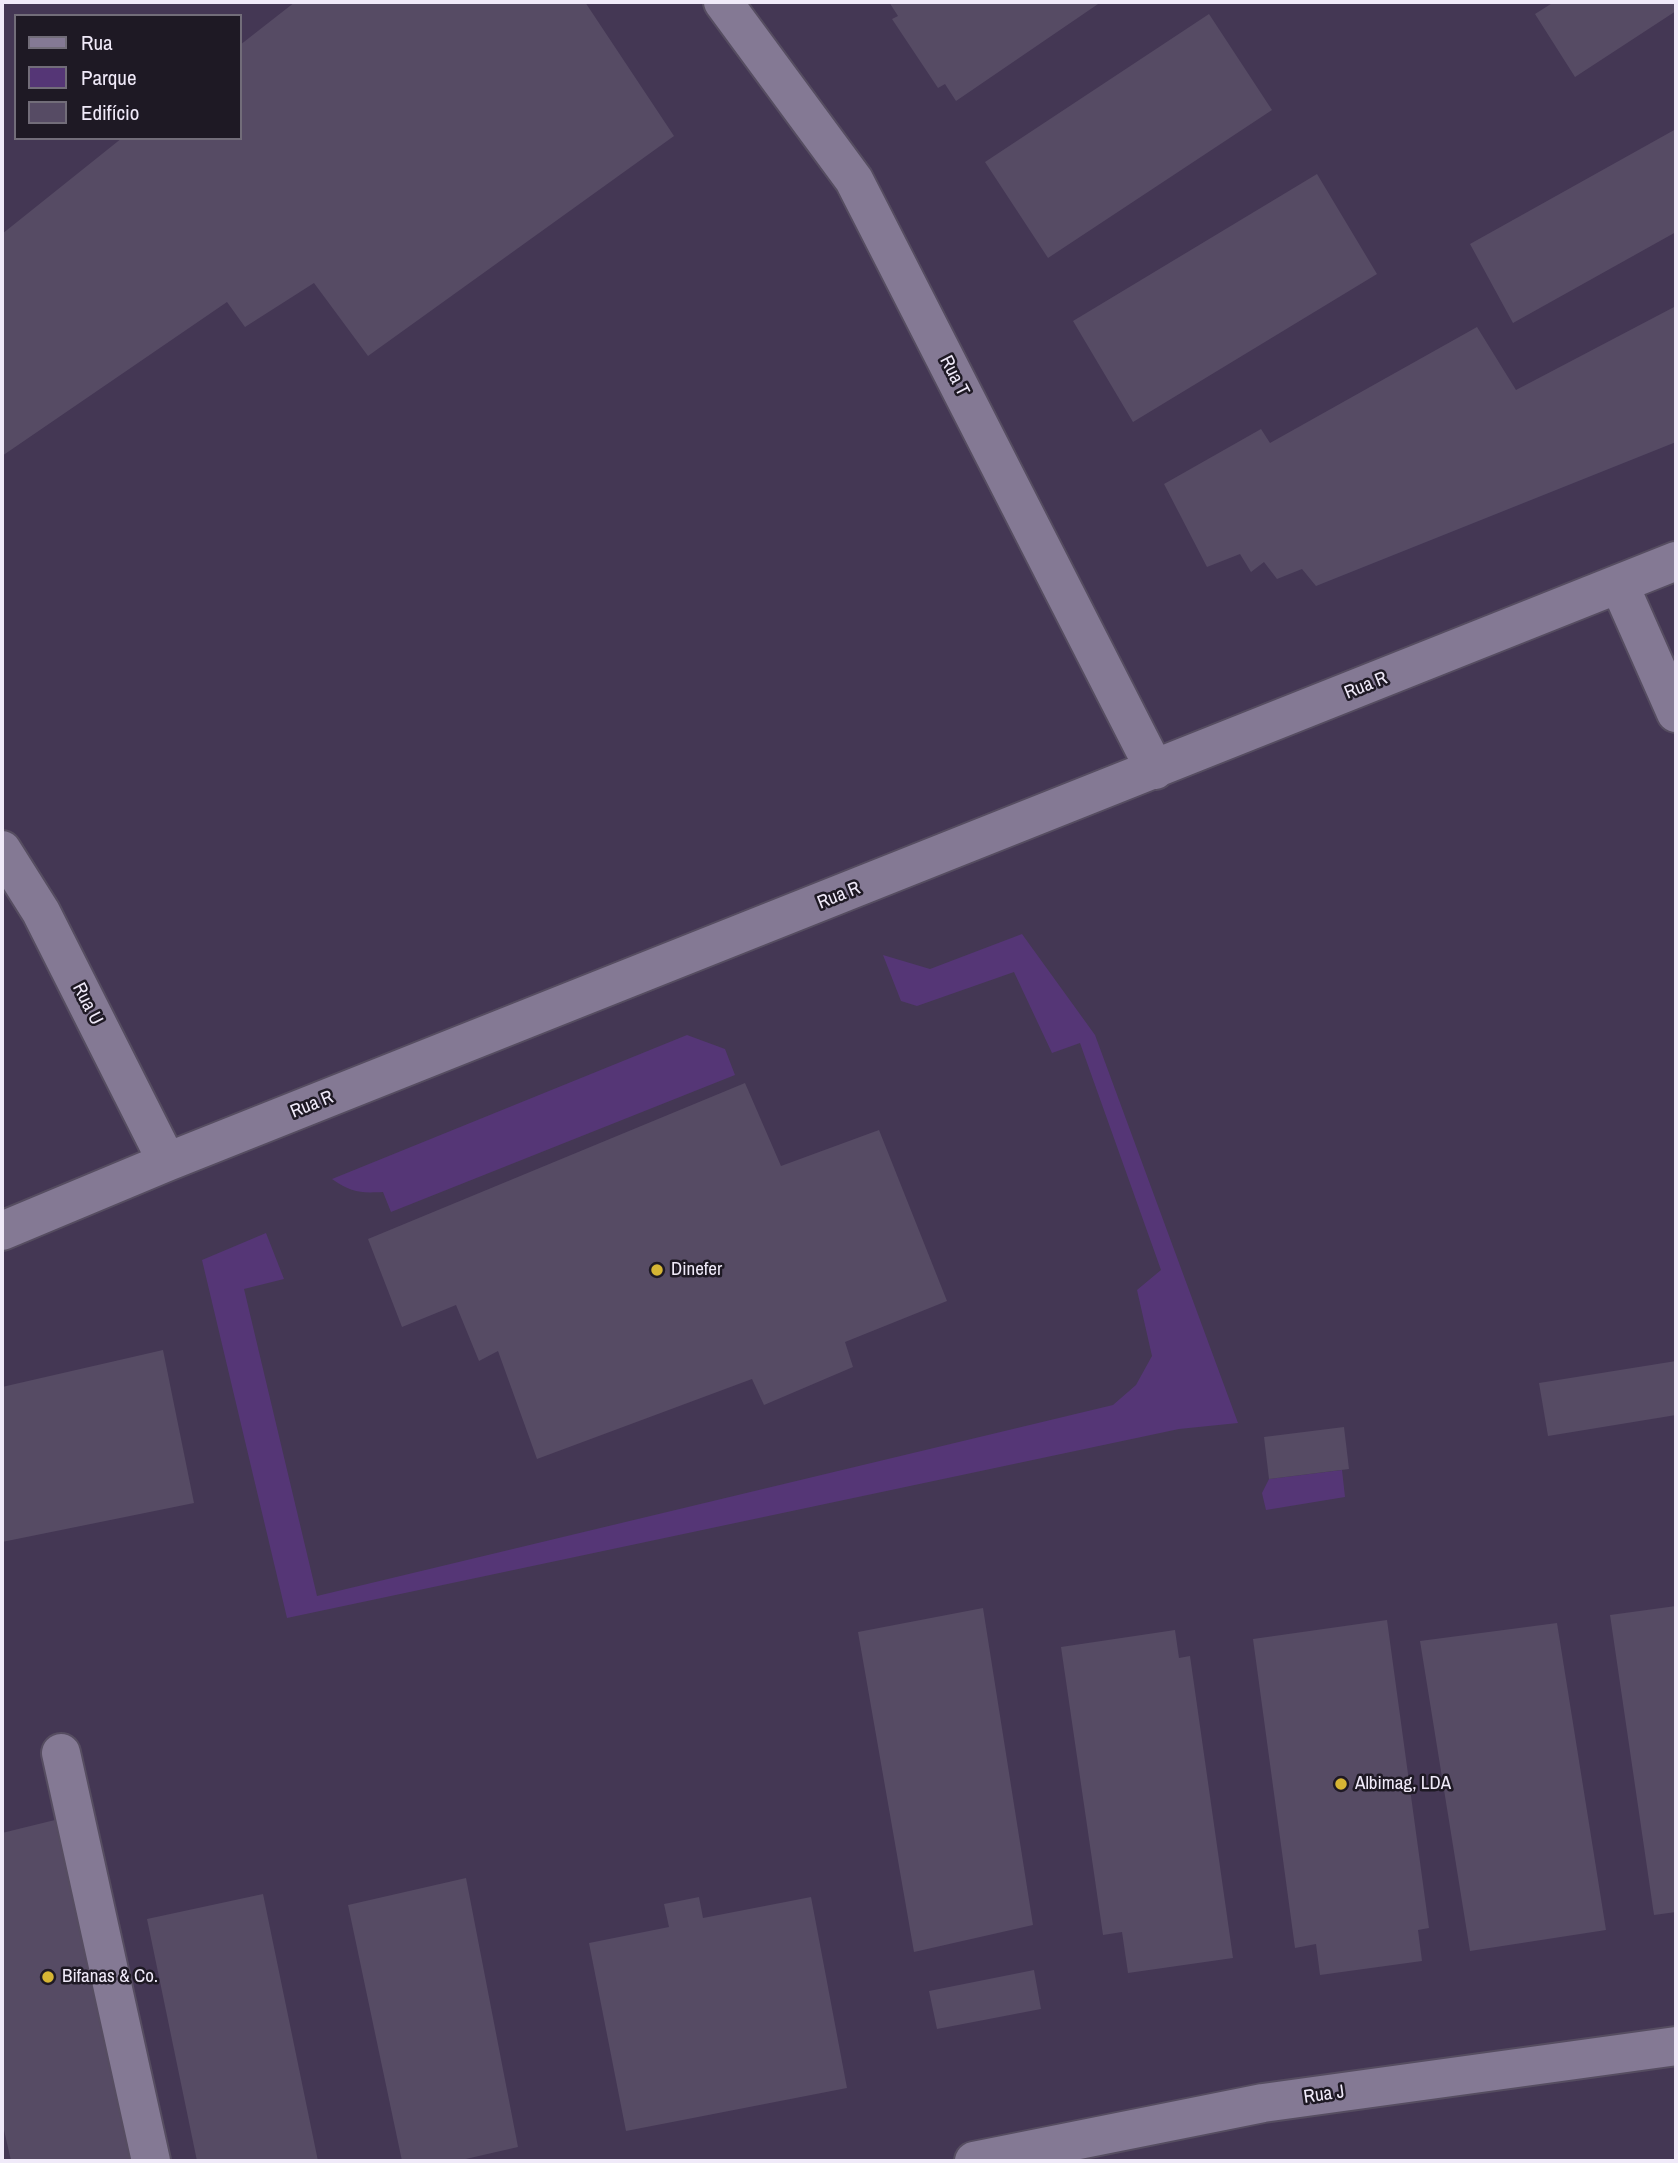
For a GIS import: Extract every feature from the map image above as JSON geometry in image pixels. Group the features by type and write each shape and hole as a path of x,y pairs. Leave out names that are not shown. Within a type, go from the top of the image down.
{"street":[{"name":"Rua T","path":"723,2 854,180 1155,770"},
{"name":"Rua R","path":"2,1231 167,1162 1676,561"},
{"path":"1619,584 1676,713"},
{"name":"Rua U","path":"2,849 41,912 167,1162"},
{"path":"61,1753 151,2161"},
{"name":"Rua J","path":"974,2161 1264,2103 1676,2046"}],"shaded area":[{"path":"2,2 1676,2 1676,2161 2,2161"}],"green space":[{"path":"1022,934 1095,1035 1238,1423 1179,1429 287,1618 202,1260 266,1233 284,1279 244,1289 317,1596 1113,1405 1136,1385 1152,1356 1137,1290 1161,1270 1080,1043 1052,1053 1014,972 917,1006 901,1001 883,955 930,969"},
{"path":"687,1035 725,1049 735,1075 391,1212 383,1192 356,1191 332,1179"},
{"path":"1342,1470 1345,1497 1266,1510 1262,1493 1269,1479"}],"building":[{"path":"295,2 585,2 674,136 368,356 314,283 245,327 227,302 2,456 2,234 120,140 242,140 242,43"},
{"path":"889,2 1101,2 956,101 945,84 938,88 892,19 898,16"},
{"path":"1554,2 1674,2 1676,11 1575,77 1535,14"},
{"path":"1209,14 1272,110 1048,258 985,162"},
{"path":"1676,129 1676,232 1513,323 1470,244"},
{"path":"1317,174 1377,274 1133,422 1073,321"},
{"path":"1676,306 1676,442 1316,586 1302,569 1277,579 1264,562 1251,572 1240,554 1207,567 1164,484 1261,429 1270,443 1477,327 1516,390"},
{"name":"Dinefer","path":"745,1083 781,1166 879,1130 947,1301 845,1342 853,1367 764,1405 752,1379 537,1459 498,1351 479,1361 456,1305 402,1327 368,1239"},
{"path":"163,1350 194,1503 2,1542 2,1387"},
{"path":"1676,1361 1676,1415 1548,1436 1539,1383"},
{"path":"1344,1427 1349,1469 1269,1479 1264,1437"},
{"path":"1676,1606 1676,1912 1654,1915 1610,1615"},
{"path":"983,1608 1033,1925 914,1952 858,1632"},
{"name":"Albimag, LDA","path":"1387,1620 1429,1928 1418,1930 1422,1961 1320,1975 1316,1944 1295,1948 1253,1639"},
{"path":"1557,1623 1606,1930 1470,1951 1420,1641"},
{"path":"1175,1630 1179,1658 1190,1656 1233,1958 1128,1973 1122,1932 1103,1935 1061,1647"},
{"name":"Bifanas & Co.","path":"59,1819 137,2161 11,2161 2,2121 2,1833"},
{"path":"466,1878 518,2147 457,2161 402,2161 348,1905"},
{"path":"263,1894 318,2161 197,2161 147,1919"},
{"path":"699,1897 703,1918 811,1897 847,2088 626,2131 589,1943 669,1927 664,1904"},
{"path":"1034,1970 1041,2009 937,2029 929,1991"}],"place":[{"name":"Dinefer","path":"657,1270"},
{"name":"Albimag, LDA","path":"1341,1784"},
{"name":"Bifanas & Co.","path":"48,1977"}]}
